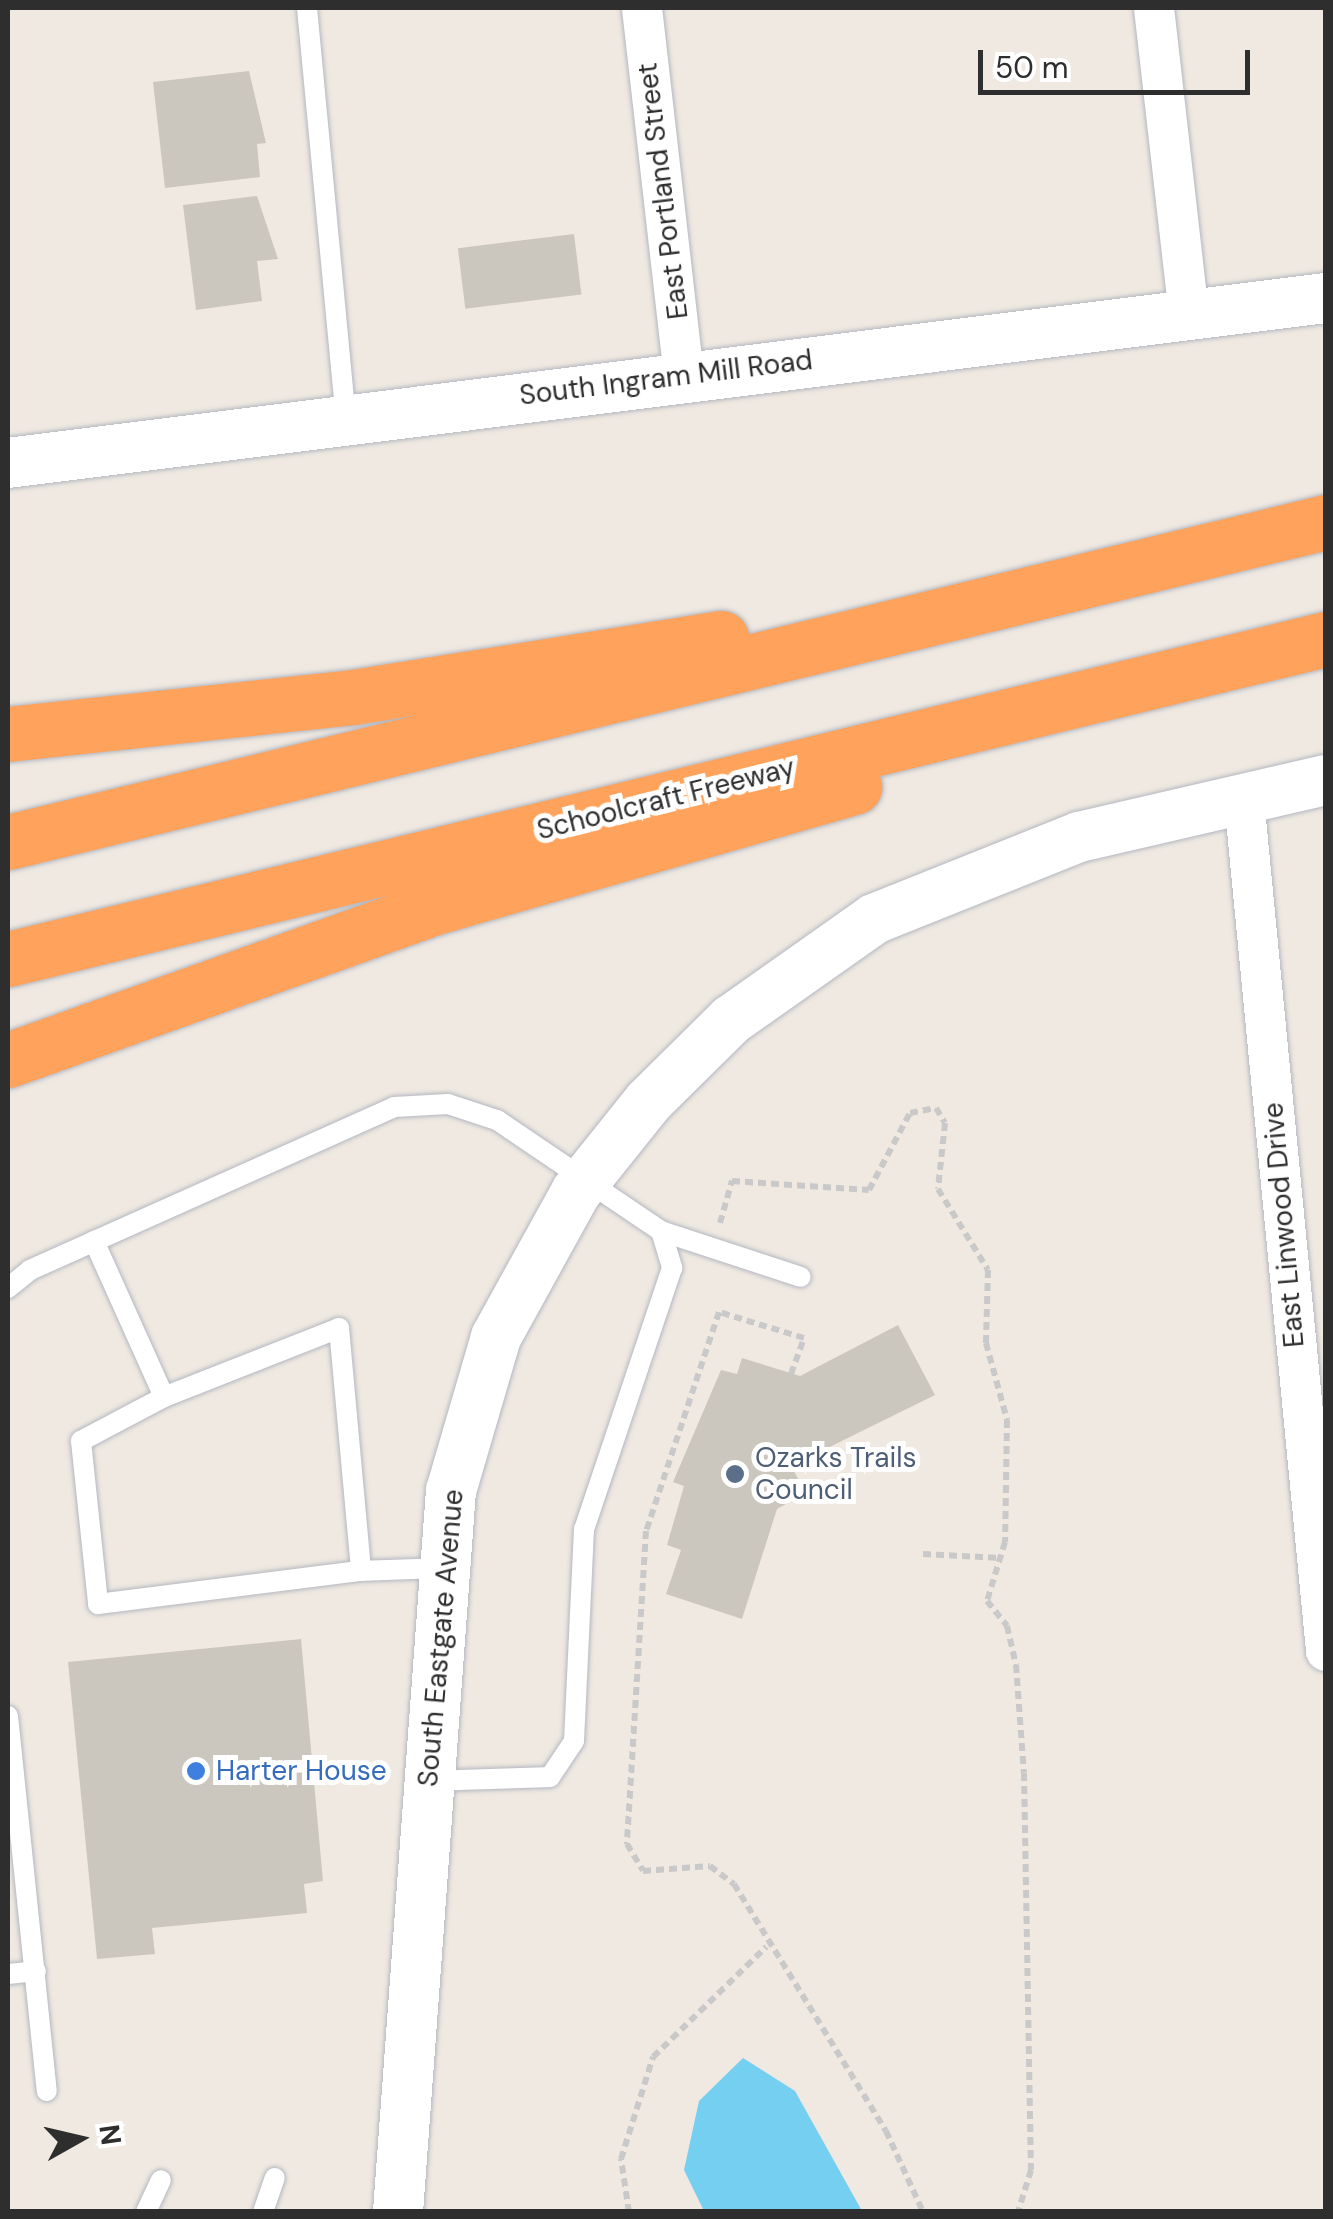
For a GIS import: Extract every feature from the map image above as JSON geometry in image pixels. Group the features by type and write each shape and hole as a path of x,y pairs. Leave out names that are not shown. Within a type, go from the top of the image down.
{"highway":[{"path":"8,842 1326,522"},
{"path":"8,734 353,697 1084,580"},
{"name":"Schoolcraft Freeway","path":"8,960 1326,639"},
{"path":"8,1060 439,906 766,816 1237,660"}],"street":[{"name":"East Portland Street","path":"642,8 684,375"},
{"path":"1154,8 1190,313"},
{"name":"South Ingram Mill Road","path":"8,463 684,375 1326,298"},
{"name":"South Eastgate Avenue","path":"398,2212 443,1568 477,1388 519,1288 586,1179 688,1060 828,946 1026,854 1326,780"},
{"name":"East Linwood Drive","path":"1244,799 1310,1325 1326,1651"}],"lane":[{"path":"307,8 346,419"},
{"path":"8,1288 94,1241 394,1108 448,1104 533,1138 662,1231 801,1278"},
{"path":"428,1781 550,1777 574,1741 584,1530 672,1268 662,1231"},
{"path":"94,1241 164,1397"},
{"path":"361,1571 340,1328 164,1397 81,1440 98,1604 361,1571 443,1568"},
{"path":"8,1716 47,2091"},
{"path":"8,1974 36,1971"},
{"path":"263,2212 275,2178"},
{"path":"146,2212 161,2180"}],"path":[{"path":"712,1248 732,1180 868,1190 910,1113 936,1108 948,1137 936,1173 942,1207 988,1270 986,1343 1006,1420 1001,1558 988,1601 1007,1626 1016,1665 1024,1773 1031,2170 1018,2212"},
{"path":"791,1374 804,1338 718,1312 646,1530 627,1844 643,1871 710,1866 734,1884 766,1947 886,2130 923,2212"},
{"path":"923,1554 1001,1558"},
{"path":"629,2212 621,2158 653,2057 766,1947"}],"water":[{"path":"743,2058 795,2091 862,2211 704,2211 684,2170 699,2101"}],"building":[{"path":"249,71 266,143 257,144 260,177 165,188 153,82"},
{"path":"257,196 278,259 257,261 262,301 196,310 183,205"},
{"path":"574,234 581,295 465,309 458,248"},
{"name":"Ozarks Trails Council","path":"898,1325 935,1395 791,1466 806,1493 777,1509 742,1619 666,1594 681,1550 667,1545 684,1486 673,1482 721,1370 737,1374 742,1358 800,1376"},
{"name":"Harter House","path":"301,1639 323,1881 304,1884 307,1913 152,1928 155,1954 97,1959 68,1662"}],"place":[{"name":"Ozarks Trails Council","path":"735,1474"},
{"name":"Harter House","path":"196,1771"}]}
